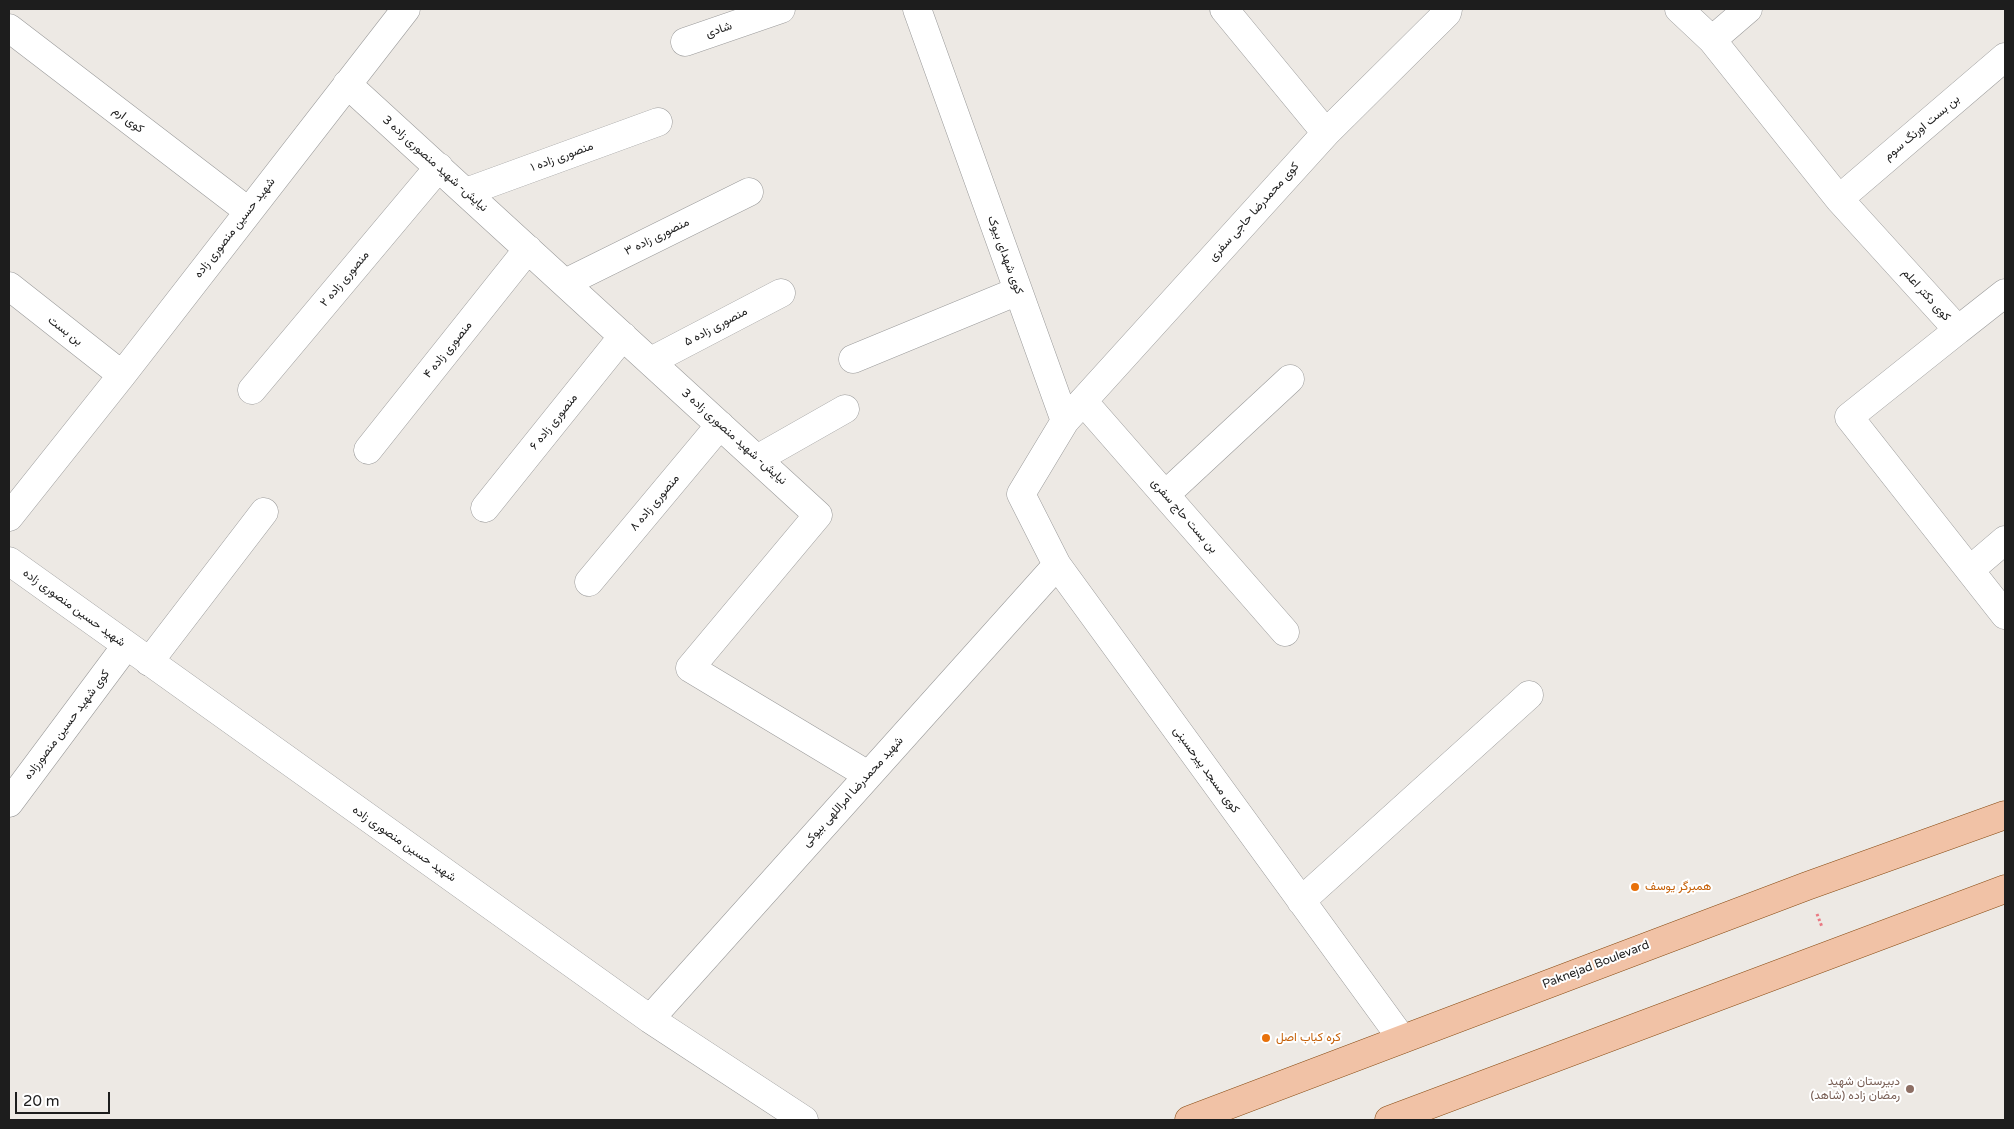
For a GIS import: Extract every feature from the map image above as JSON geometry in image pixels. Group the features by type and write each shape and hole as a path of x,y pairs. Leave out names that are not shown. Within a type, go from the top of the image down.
{"main road":[{"name":"Paknejad Boulevard","path":"1189,1120 1806,886 2005,814"},
{"path":"1389,1120 2005,889"}],"street":[{"name":"شادی","path":"685,42 781,9"},
{"name":"کوی شهدای بیوک","path":"917,9 1065,421"},
{"path":"1224,9 1326,132"},
{"name":"کوی محمدرضا حاجی سفری","path":"1065,421 1326,132 1447,13 1448,9"},
{"name":"کوی دکتر اعلم","path":"1679,9 1712,40 1840,199 1958,330 1849,417 1971,569 2005,615"},
{"path":"1712,40 1748,9"},
{"name":"شهید حسین منصوری زاده","path":"9,517 122,375 347,84 400,11"},
{"name":"کوی ارم","path":"9,28 248,211"},
{"name":"بن بست اورنگ سوم","path":"1840,199 2005,57"},
{"name":"نیایش- شهید منصوری زاده 3","path":"347,84 818,515 690,668 868,776"},
{"name":"منصوری زاده ۱","path":"466,192 658,122"},
{"name":"منصوری زاده ۲","path":"252,390 438,167"},
{"name":"منصوری زاده ۳","path":"565,283 749,192"},
{"name":"منصوری زاده ۴","path":"368,450 528,250"},
{"name":"بن بست","path":"9,286 122,375"},
{"path":"853,358 1018,291"},
{"name":"منصوری زاده ۵","path":"651,361 781,293"},
{"path":"1958,330 2005,293"},
{"name":"منصوری زاده ۶","path":"485,508 623,336"},
{"path":"1165,495 1290,379"},
{"name":"بن بست حاج سفری","path":"1083,401 1285,632"},
{"path":"757,458 845,409"},
{"name":"کوی مسجد پیرحسینی","path":"1065,421 1021,494 1057,565 1402,1039"},
{"name":"منصوری زاده ۸","path":"589,582 720,425"},
{"path":"149,662 264,512"},
{"path":"1971,569 2005,540"},
{"name":"شهید حسین منصوری زاده","path":"9,561 650,1019 804,1120"},
{"name":"شهید محمدرضا امراللهی بیوکی","path":"650,1019 1057,565"},
{"name":"کوی شهید حسین منصورزاده","path":"9,803 126,646"},
{"path":"1301,901 1529,695"}],"path":[{"path":"1806,886 1832,954"}],"place":[{"name":"همبرگر یوسف","path":"1635,887"},
{"name":"کره کباب اصل","path":"1266,1038"},
{"name":"دبیرستان شهید رمضان زاده (شاهد)","path":"1910,1089"}]}
